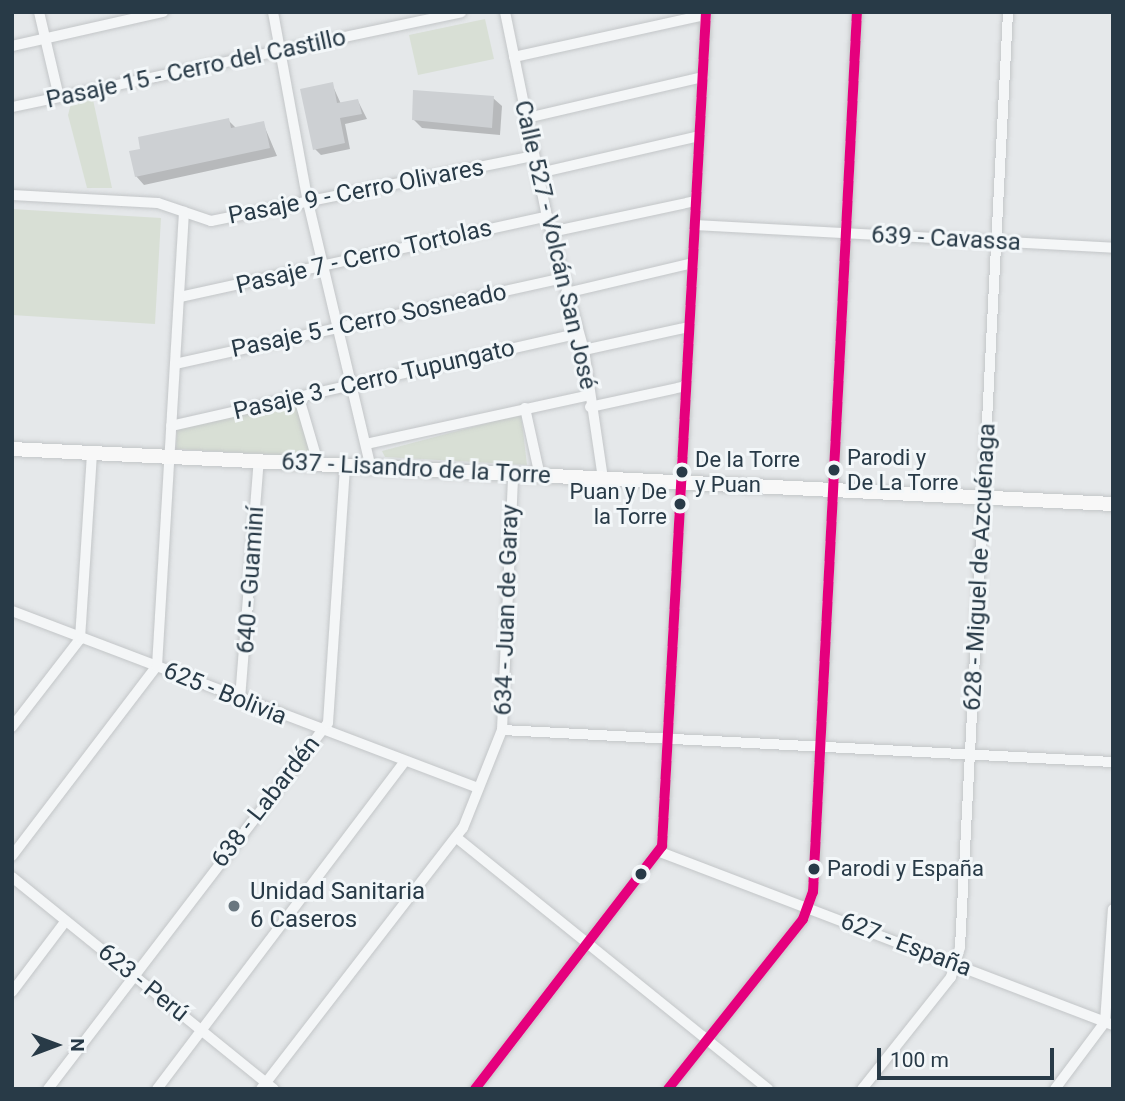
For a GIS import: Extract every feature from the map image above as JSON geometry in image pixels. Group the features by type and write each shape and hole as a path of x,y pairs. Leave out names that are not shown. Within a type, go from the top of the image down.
{"street":[{"path":"39,12 59,97"},
{"path":"12,46 163,12"},
{"path":"273,12 308,202 354,386 370,465"},
{"name":"Pasaje 15 - Cerro del Castillo","path":"12,107 461,12"},
{"name":"Calle 527 - Volcán San José","path":"505,12 547,216 577,334 584,350 590,407 603,478"},
{"path":"668,1089 809,908 857,12"},
{"name":"628 - Miguel de Azcuénaga","path":"957,964 998,241 1008,12"},
{"path":"475,1089 660,852 669,738 706,14 514,57"},
{"path":"527,118 703,76"},
{"path":"538,173 699,136"},
{"name":"Pasaje 9 - Cerro Olivares","path":"12,195 159,203 211,221 534,156"},
{"path":"551,232 695,201"},
{"path":"12,856 157,666 184,212"},
{"name":"Pasaje 7 - Cerro Tortolas","path":"180,297 324,268 547,216"},
{"name":"639 - Cavassa","path":"695,225 1113,248"},
{"path":"566,293 693,263"},
{"name":"Pasaje 5 - Cerro Sosneado","path":"175,364 562,278"},
{"path":"584,350 689,327"},
{"name":"Pasaje 3 - Cerro Tupungato","path":"172,426 577,334"},
{"path":"590,407 686,386"},
{"path":"366,444 590,395"},
{"path":"299,398 318,463"},
{"path":"525,408 540,476"},
{"name":"637 - Lisandro de la Torre","path":"12,449 1113,504"},
{"path":"12,727 80,639 92,453"},
{"name":"640 - Guaminí","path":"240,699 259,460"},
{"name":"638 - Labardén","path":"48,1089 132,973 321,732 330,716 345,464"},
{"name":"634 - Juan de Garay","path":"267,1086 457,838 479,788 502,730 513,474"},
{"name":"625 - Bolivia","path":"12,611 321,732 479,788"},
{"path":"502,730 1113,762"},
{"path":"157,1089 199,1028 404,762"},
{"path":"457,838 587,946 768,1089"},
{"name":"627 - España","path":"660,852 1109,1023"},
{"name":"623 - Perú","path":"12,877 267,1086"},
{"path":"1055,1089 1109,1023 1113,909"},
{"path":"12,992 65,922"},
{"path":"862,1089 957,964"}],"shaded area":[{"path":"485,19 494,59 418,75 409,35"},
{"path":"92,95 112,188 87,188 68,115 72,100"},
{"path":"12,209 161,218 155,324 12,315"},
{"path":"297,404 313,457 176,449 177,428"},
{"path":"521,414 527,465 385,457 382,451"}],"building":[{"path":"333,82 337,103 358,99 362,114 340,118 345,143 313,150 300,89"},
{"path":"413,90 494,96 492,128 412,120"},
{"path":"229,118 231,128 264,121 270,148 135,177 129,151 140,149 138,137"}],"transit line":[{"path":"475,1089 662,846 706,12"},
{"path":"668,1089 803,919 813,892 857,12"}],"place":[{"name":"Parodi y De La Torre","path":"834,470"},
{"name":"De la Torre y Puan","path":"682,472"},
{"name":"Puan y De la Torre","path":"680,504"},
{"name":"Parodi y España","path":"814,869"},
{"name":"Unidad Sanitaria 6 Caseros","path":"234,906"}]}
